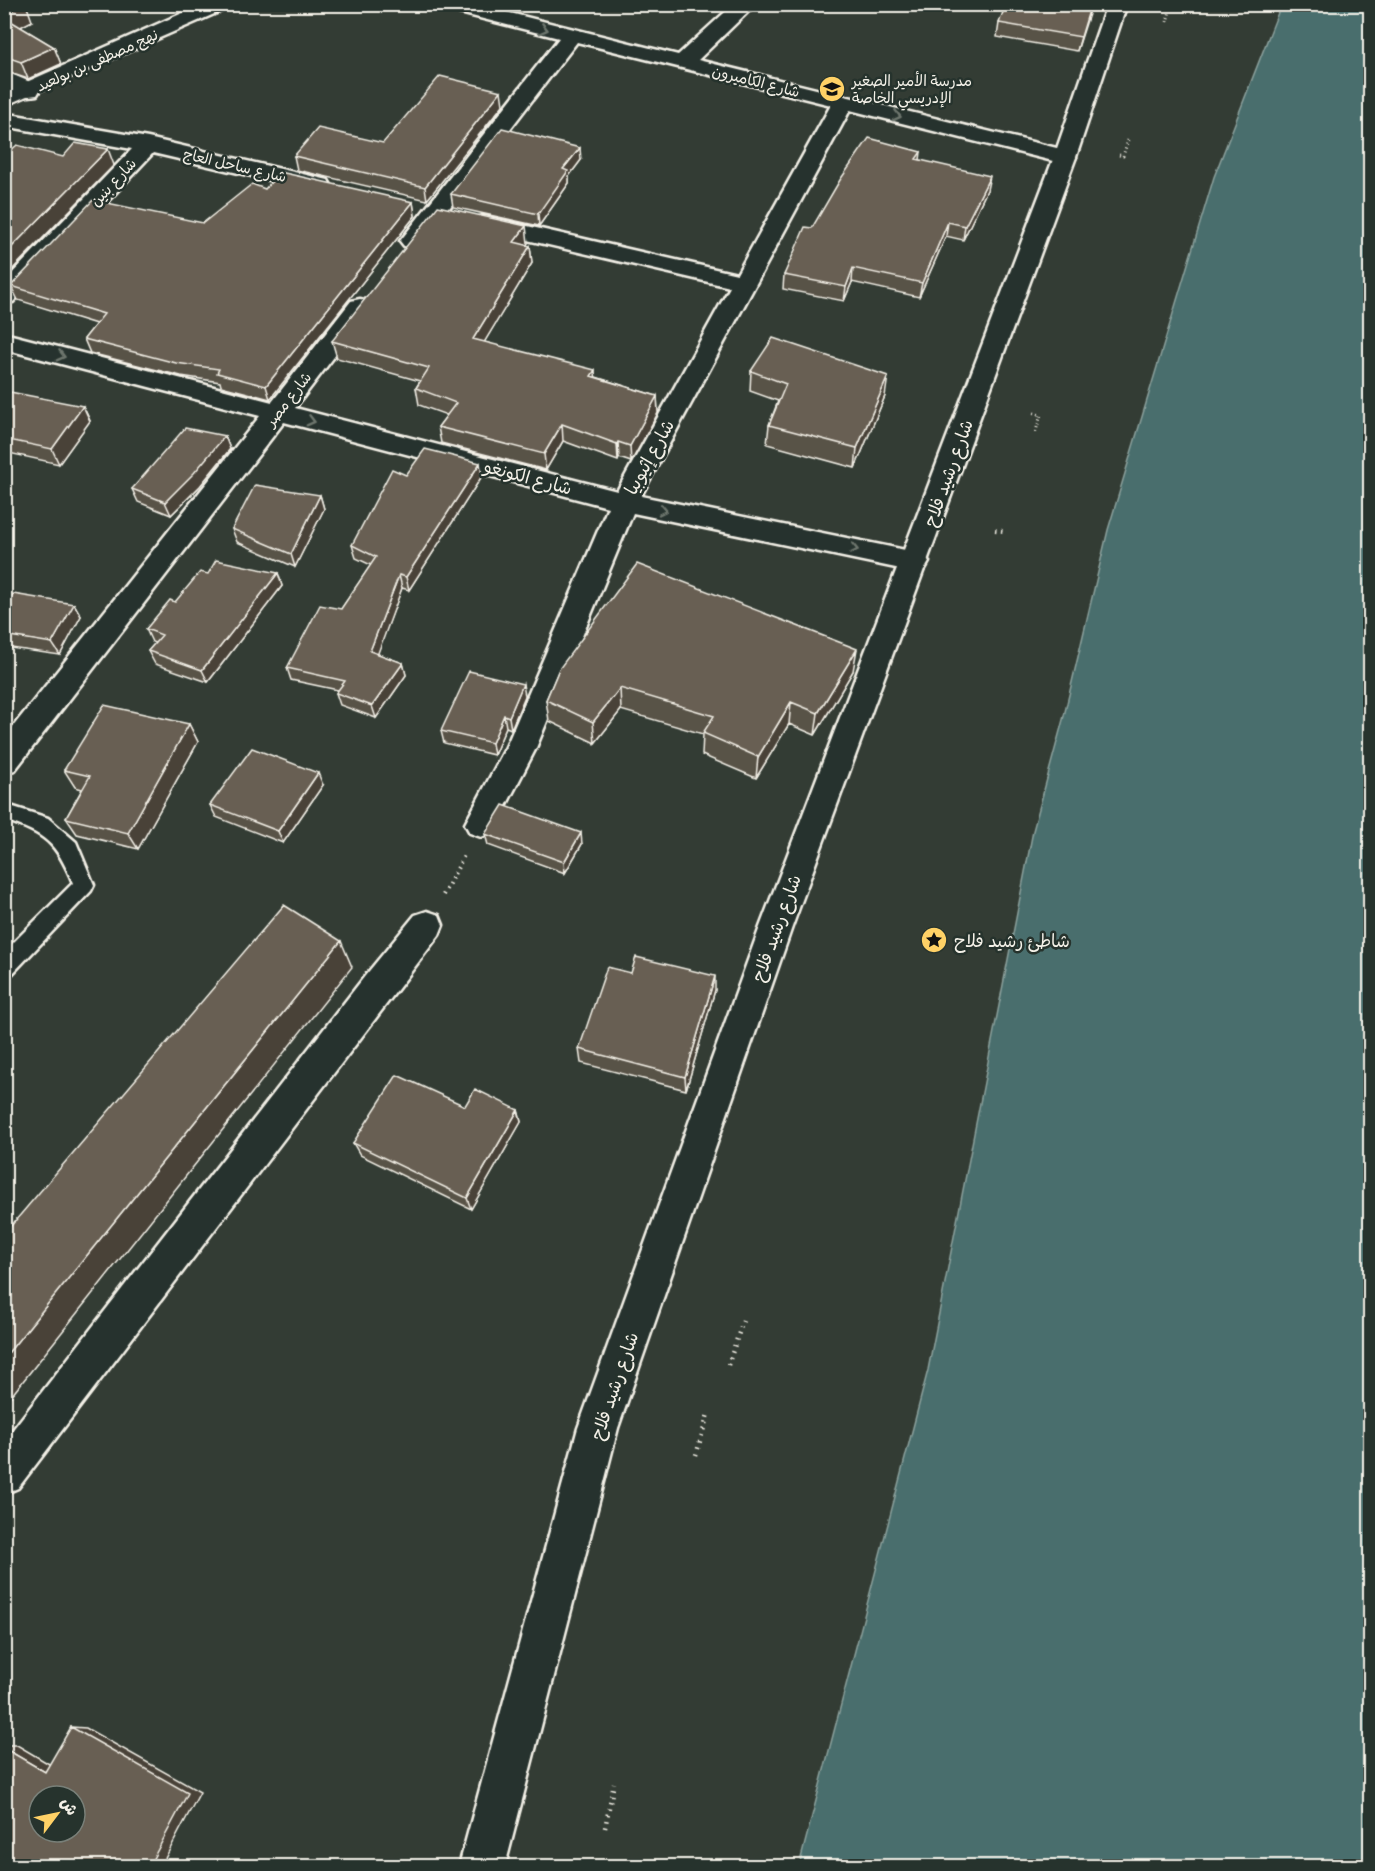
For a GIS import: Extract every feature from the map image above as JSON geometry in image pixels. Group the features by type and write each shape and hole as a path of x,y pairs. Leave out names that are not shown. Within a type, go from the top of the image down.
{"street":[{"name":"شارع الكاميرون","path":"447,4 1065,157"},
{"path":"682,63 746,4"},
{"name":"شارع رشيد فلاح","path":"482,1866 598,1428 776,927 915,562 1065,157 1117,4"},
{"name":"نهج مصطفى بن بولعيد","path":"4,100 215,5"},
{"path":"399,257 423,209 571,36"},
{"path":"4,77 29,90"},
{"name":"شارع إثيوبيا","path":"481,824 521,748 624,502 843,103"},
{"name":"شارع ساحل العاج","path":"4,119 148,145 343,190"},
{"name":"شارع بنين","path":"4,297 148,145"},
{"path":"423,209 744,283"},
{"name":"شارع مصر","path":"4,761 377,285"},
{"name":"شارع الكونغو","path":"4,341 624,502 915,562"},
{"path":"4,1474 427,925"}],"lane":[{"path":"4,812 41,824 69,848 84,885 4,967"}],"path":[{"path":"1167,22 1170,12"},
{"path":"1119,155 1123,156 1128,140"},
{"path":"1034,413 1041,415 1035,434"},
{"path":"995,530 1003,531"},
{"path":"427,925 481,824"},
{"path":"728,1365 742,1321"},
{"path":"696,1455 708,1414"},
{"path":"605,1828 614,1783"}],"water":[{"path":"1281,5 1370,5 1370,1866 799,1866 928,1370 1033,831 1064,716 1108,530 1214,177"}],"building":[{"path":"4,4 24,4 4,14"},
{"path":"1006,4 1091,4 1081,37 999,23"},
{"path":"4,17 54,47 21,62 4,56"},
{"path":"440,76 501,91 425,187 294,156 318,128 383,143"},
{"path":"502,128 580,148 563,169 568,171 538,214 451,194"},
{"path":"869,138 921,152 916,159 990,176 965,226 948,222 922,283 853,268 846,287 784,275 805,227 812,228 840,180"},
{"path":"75,143 108,149 4,255 4,150 9,152 17,145 63,157"},
{"path":"280,172 413,202 266,386 217,373 219,369 176,363 84,339 104,314 11,286 93,200 203,223 252,184 265,189"},
{"path":"438,206 526,226 514,242 530,246 473,339 595,370 591,376 657,396 630,446 618,442 617,444 562,424 544,454 438,427 456,403 416,388 429,368 332,341"},
{"path":"773,338 888,376 857,448 769,425 786,384 751,371"},
{"path":"10,392 83,406 52,449 4,439 4,399"},
{"path":"185,428 225,436 194,473 165,502 132,489"},
{"path":"425,449 480,463 406,577 399,575 370,651 403,663 372,706 336,693 345,681 287,668 320,605 341,609 376,557 352,545 392,469 406,475"},
{"path":"255,485 320,495 291,554 232,529"},
{"path":"216,560 278,573 202,670 148,651 162,635 146,629 170,600 175,602 200,572 208,574"},
{"path":"637,564 857,649 818,713 791,702 758,757 703,733 714,716 620,688 593,722 546,700 559,669"},
{"path":"13,594 74,604 52,643 4,635 4,608"},
{"path":"469,671 523,684 509,717 504,715 492,743 441,731"},
{"path":"104,705 189,724 128,833 66,818 90,776 64,770"},
{"path":"252,748 318,773 278,831 210,805"},
{"path":"503,805 581,833 564,862 485,834"},
{"path":"284,905 341,941 4,1358 4,1234"},
{"path":"636,957 715,976 685,1077 579,1049 607,967 631,973"},
{"path":"397,1075 465,1106 475,1089 518,1110 467,1198 353,1143"},
{"path":"71,1727 188,1793 149,1866 4,1866 4,1748 45,1772"}],"place":[{"name":"مدرسة الأمير الصغير الإدريسي الخاصة","path":"832,89"},
{"name":"شاطئ رشيد فلاح","path":"934,940"}]}
